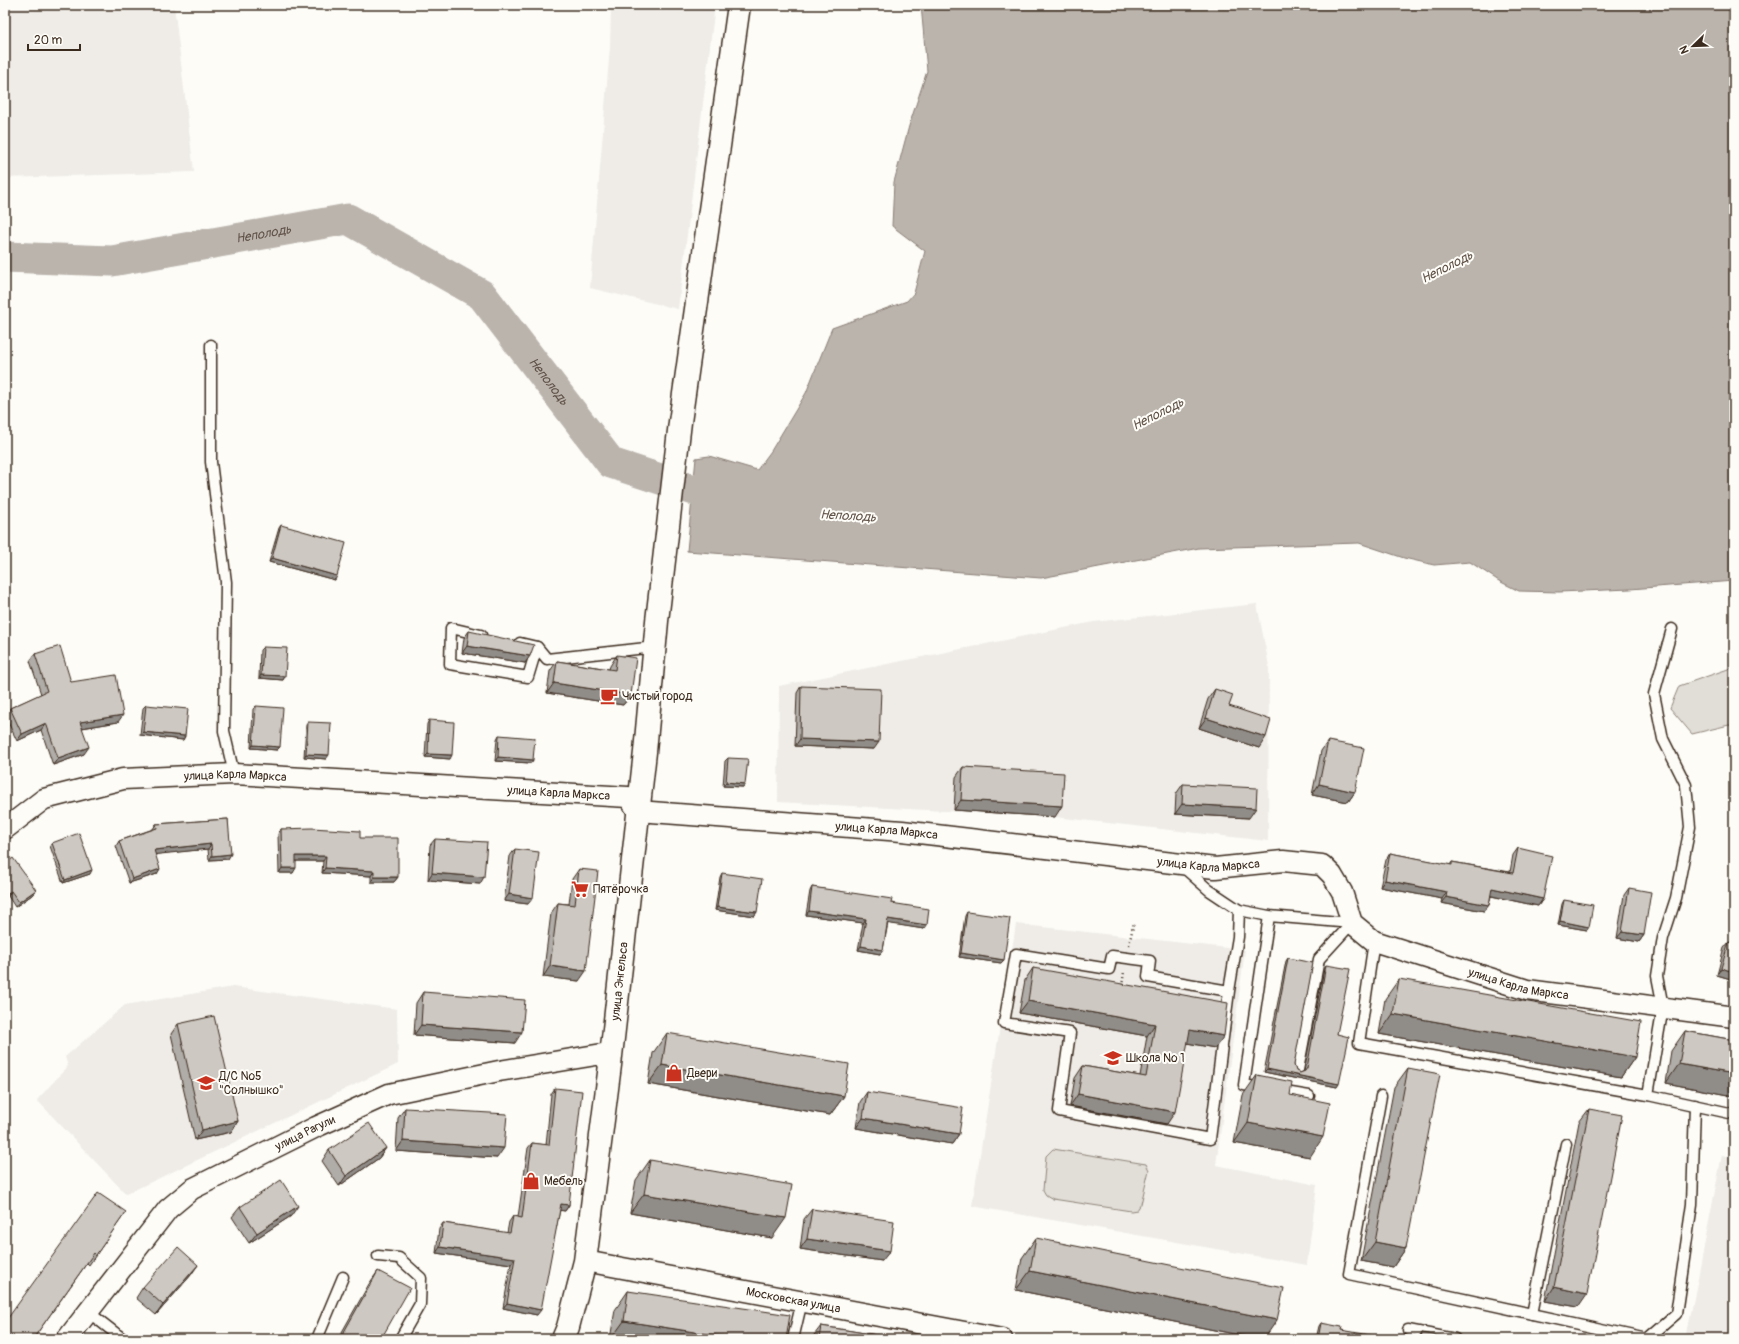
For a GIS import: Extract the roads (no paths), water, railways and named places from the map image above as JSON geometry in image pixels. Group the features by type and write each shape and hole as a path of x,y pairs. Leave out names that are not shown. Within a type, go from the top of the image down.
{"main road":[{"name":"улица Энгельса","path":"563,1339 568,1327 585,1261 610,1065 638,811 656,621 680,422 739,5"}],"street":[{"name":"улица Карла Маркса","path":"5,829 44,799 123,779 234,774 628,797 638,811 902,831 1215,868 1283,861 1322,865 1332,875 1342,892 1352,923 1374,941 1527,990 1734,1017"},
{"name":"улица Рагули","path":"67,1339 87,1311 168,1209 192,1189 316,1127 389,1094 499,1071 602,1054 610,1065"},
{"name":"Московская улица","path":"585,1261 1002,1339"}],"lane":[{"path":"211,345 211,462 226,582 224,731 234,774"},
{"path":"494,638 451,628 450,664 528,677 538,647"},
{"path":"1648,1095 1663,1007 1657,976 1663,938 1676,898 1690,827 1686,785 1663,739 1654,694 1672,629"},
{"path":"509,641 538,647 547,659 646,648 653,664"},
{"path":"1180,864 1209,890 1240,910 1269,916 1352,923"},
{"path":"1229,991 1148,977 1150,961 1112,956 1109,969 1016,954 1004,1023 1070,1033 1059,1111 1210,1139 1229,991 1238,937 1240,910"},
{"path":"1269,916 1244,1084 1309,1096"},
{"path":"1298,1070 1319,959 1352,923"},
{"path":"1374,941 1359,1042 1648,1095 1734,1114"},
{"path":"1381,1096 1349,1274 1532,1314 1616,1336 1647,1339 1676,1314 1692,1204 1695,1105"},
{"path":"1532,1314 1566,1144"},
{"path":"378,1256 399,1258 421,1278 420,1304 400,1339"},
{"path":"317,1339 343,1277"},
{"path":"793,1339 802,1301"},
{"path":"87,1311 123,1339"},
{"path":"1408,1330 1455,1339"}],"water":[{"path":"921,5 1734,5 1734,581 1630,589 1559,592 1519,591 1499,581 1470,562 1434,565 1404,558 1359,543 1199,548 1041,578 687,551 696,458 709,456 757,470 771,451 806,393 832,328 907,301 914,293 925,251 892,226 894,182 909,126 927,71"}],"waterway":[{"name":"Неполодь","path":"5,257 112,261 348,219 482,295 611,463 734,503"}],"place":[{"name":"Чистый город","path":"609,696"},
{"name":"Пятёрочка","path":"580,889"},
{"name":"Школа № 1","path":"1113,1058"},
{"name":"Двери","path":"674,1073"},
{"name":"Д/С №5 \"Солнышко\"","path":"206,1083"},
{"name":"Мебель","path":"531,1181"}]}
